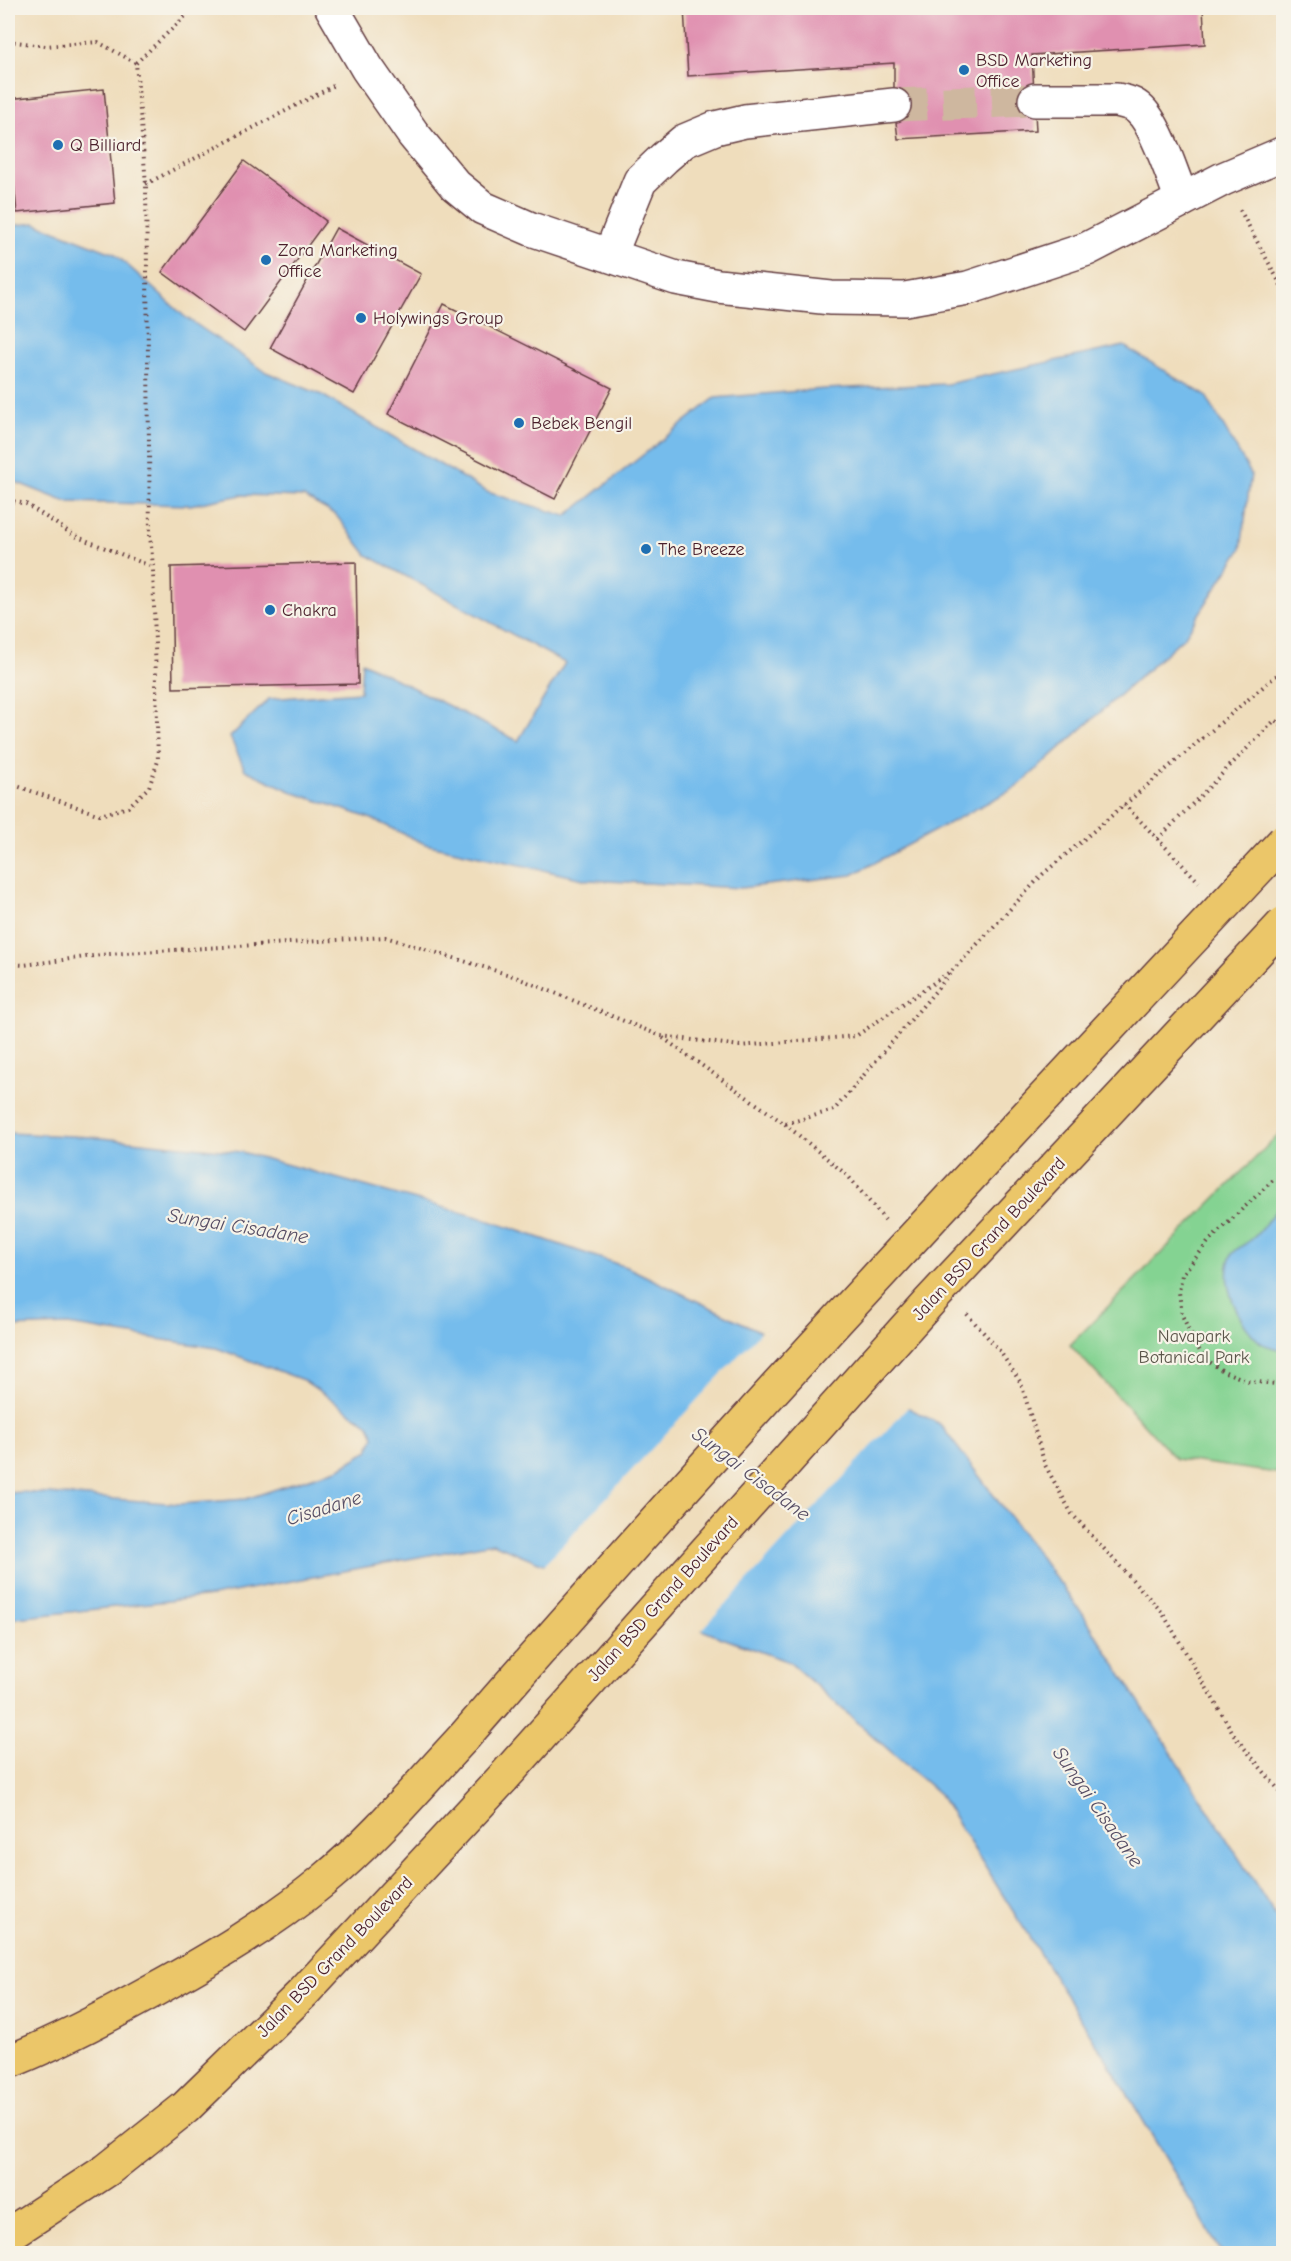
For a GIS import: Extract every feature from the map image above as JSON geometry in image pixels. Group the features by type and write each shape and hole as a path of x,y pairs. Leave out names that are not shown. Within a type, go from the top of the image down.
{"main road":[{"path":"8,2062 41,2049 199,1965 277,1915 324,1880 359,1848 464,1737 555,1632 977,1168 1284,841"},
{"name":"Jalan BSD Grand Boulevard","path":"8,2235 107,2170 185,2108 311,1984 502,1778 930,1302 1284,923"}],"lane":[{"path":"332,8 367,68 413,134 456,185 483,208 531,229 676,278 718,286 831,298 905,299 968,288 1087,249 1222,178 1284,153"},
{"path":"1035,100 1117,100 1138,108 1146,116 1182,200"},
{"path":"610,255 640,182 684,141 715,128 745,121 894,105"}],"path":[{"path":"136,63 194,8"},
{"path":"8,41 46,46 98,42 136,63"},
{"path":"8,783 100,815 128,807 149,787 158,761 153,567 150,535 146,184 136,63"},
{"path":"146,184 367,68"},
{"path":"1222,178 1284,291"},
{"path":"8,500 26,504 75,536 153,567"},
{"path":"784,1124 834,1110 954,969 1043,874 1284,669"},
{"path":"1158,839 1275,720 1284,728"},
{"path":"1124,804 1192,876"},
{"path":"8,964 24,965 109,954 385,937 513,976 661,1036 784,1124 848,1176 893,1229"},
{"path":"661,1036 740,1046 856,1036 954,969"},
{"path":"1284,1176 1272,1181 1209,1241 1182,1275 1179,1292 1182,1315 1204,1358 1223,1371 1248,1381 1284,1385"},
{"path":"961,1307 999,1350 1021,1383 1045,1465 1072,1514 1162,1611 1236,1738 1284,1796"}],"green space":[{"name":"Navapark Botanical Park","path":"1283,1130 1283,1474 1176,1459 1070,1345"}],"water":[{"path":"35,223 115,254 184,316 266,372 322,395 487,492 566,516 715,398 824,389 947,384 1124,346 1206,396 1251,474 1241,549 1185,636 1017,787 852,875 741,888 588,880 425,844 372,819 295,793 245,770 230,737 269,699 360,692 362,662 518,741 565,663 367,555 336,515 304,497 242,495 190,505 66,502 8,479 8,226"},
{"path":"8,1133 91,1137 241,1152 478,1217 629,1268 755,1329 940,1424 1083,1614 1283,1927 1283,2253 1222,2253 1119,2080 940,1795 789,1662 714,1635 493,1543 212,1596 8,1619 8,1493 22,1492 180,1504 246,1499 340,1468 368,1451 374,1437 369,1425 303,1380 216,1348 68,1325 8,1327"},
{"path":"1283,1205 1283,1350 1261,1343 1246,1326 1230,1291 1228,1267 1233,1253 1256,1235 1274,1212"}],"pier":[{"path":"763,1329 910,1405 700,1632 542,1567"}],"building":[{"name":"BSD Marketing Office","path":"684,8 1203,8 1205,44 1032,55 1036,131 898,139 894,105 894,63 688,76"},
{"path":"10,50 13,65 8,66 8,51"},
{"path":"104,89 115,203 17,213 8,123 8,99"},
{"path":"244,161 326,221 244,332 162,272"},
{"path":"336,228 421,274 354,394 270,348"},
{"path":"444,304 612,388 555,499 388,414"},
{"path":"356,562 358,684 173,688 171,567"}],"tunnel":[{"path":"894,105 1035,100"}],"place":[{"name":"BSD Marketing Office","path":"964,70"},
{"name":"Q Billiard","path":"58,145"},
{"name":"Zora Marketing Office","path":"266,260"},
{"name":"Holywings Group","path":"361,318"},
{"name":"Bebek Bengil","path":"519,423"},
{"name":"The Breeze","path":"646,549"},
{"name":"Chakra","path":"270,610"}],"water label":[{"name":"Sungai Cisadane","path":"238,1226"},
{"name":"Sungai Cisadane","path":"751,1474"},
{"name":"Cisadane","path":"324,1508"},
{"name":"Sungai Cisadane","path":"1098,1807"}]}
